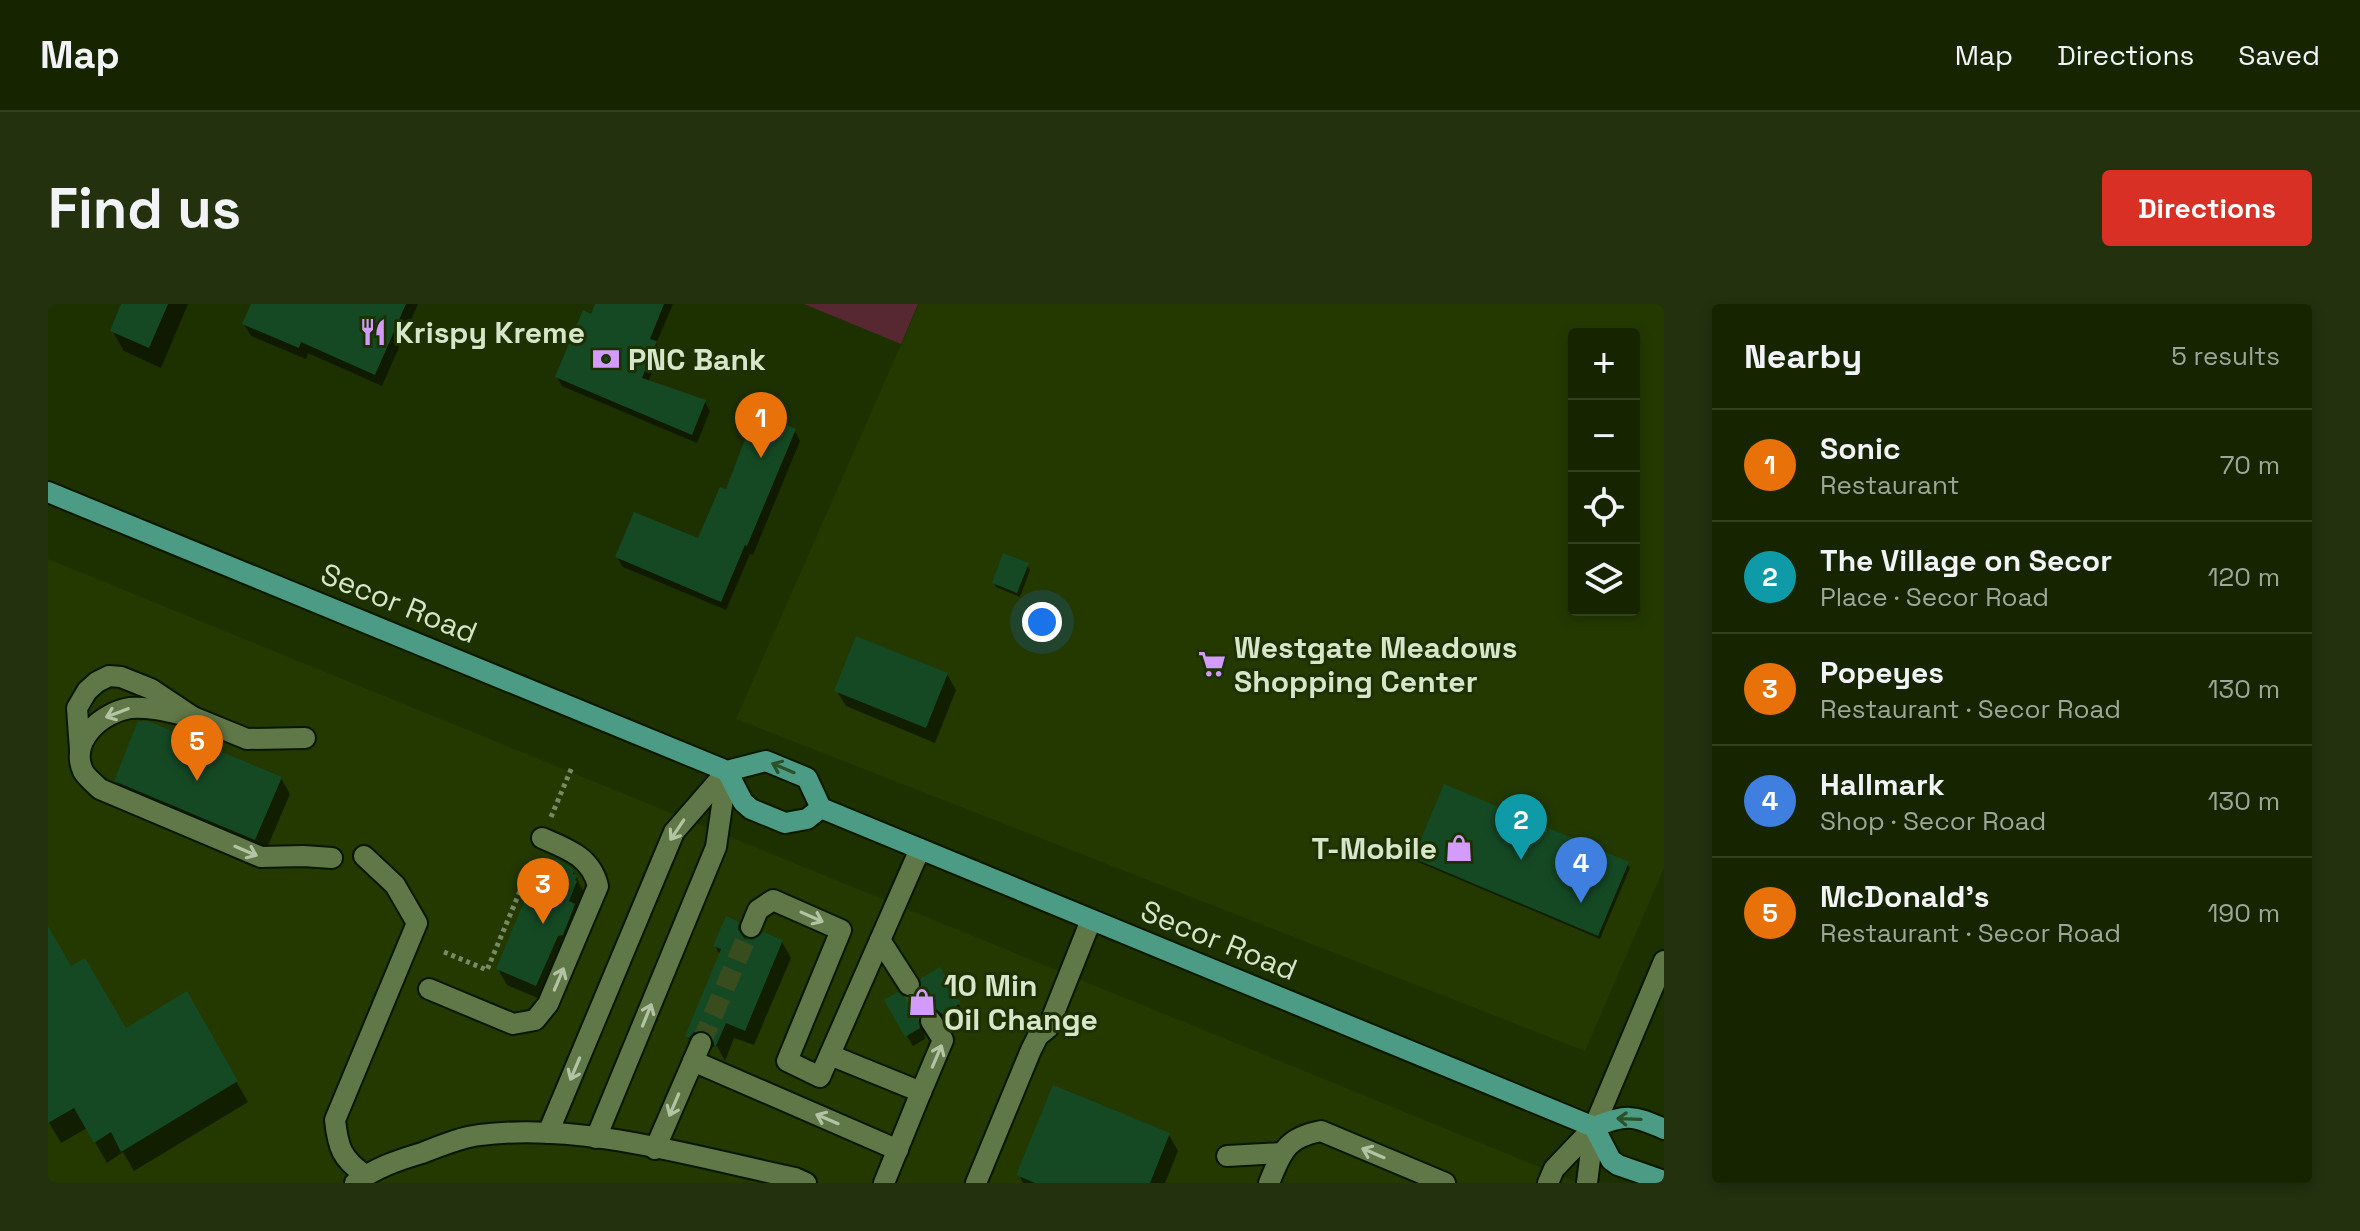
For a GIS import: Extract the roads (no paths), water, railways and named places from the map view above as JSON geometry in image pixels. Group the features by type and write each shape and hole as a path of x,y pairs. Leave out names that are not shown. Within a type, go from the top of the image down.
{"main road":[{"name":"Secor Road","path":"48,492 727,771"},
{"path":"766,761 807,778 821,808 807,819 785,823 751,809 743,802 727,771 766,761"},
{"name":"Secor Road","path":"821,808 1594,1127"},
{"path":"1664,1129 1629,1116 1594,1127 1611,1160 1664,1181"}],"lane":[{"path":"305,738 247,739 193,717 151,689 121,677 109,676 97,682 87,691 77,708 83,771 100,789 261,857 332,858"},
{"path":"80,755 85,738 94,724 111,713 131,708 193,717"},
{"path":"548,1133 674,832 727,771"},
{"path":"596,1138 716,847 727,771"},
{"path":"429,989 513,1024 535,1020 548,1004 598,886 594,871 584,859 542,838"},
{"path":"751,927 758,910 773,900 841,930 787,1061 820,1077 920,849"},
{"path":"364,856 395,885 417,923 335,1120 337,1142 360,1179 395,1161 478,1135 548,1133 655,1149 795,1178 806,1183"},
{"path":"976,1183 1031,1050 1038,1036 1048,1028 1091,920"},
{"path":"880,940 909,985"},
{"path":"1587,1183 1594,1127 1664,961"},
{"path":"884,1183 943,1040 931,1021"},
{"path":"655,1149 697,1052 898,1150"},
{"path":"830,1055 921,1092"},
{"path":"1548,1183 1554,1169 1594,1127"},
{"path":"1269,1183 1282,1153 1300,1135 1321,1131 1445,1183"},
{"path":"1227,1156 1282,1153"}],"tunnel":[{"path":"701,1043 751,927"},
{"path":"909,985 931,1021"}],"place":[{"name":"Krispy Kreme","path":"373,332"},
{"name":"PNC Bank","path":"606,359"},
{"name":"Sonic","path":"761,458"},
{"name":"Westgate Meadows Shopping Center","path":"1212,664"},
{"name":"McDonald's","path":"197,781"},
{"name":"T-Mobile","path":"1459,848"},
{"name":"The Village on Secor","path":"1521,860"},
{"name":"Hallmark","path":"1581,903"},
{"name":"Popeyes","path":"543,924"},
{"name":"10 Min Oil Change","path":"922,1002"}]}
